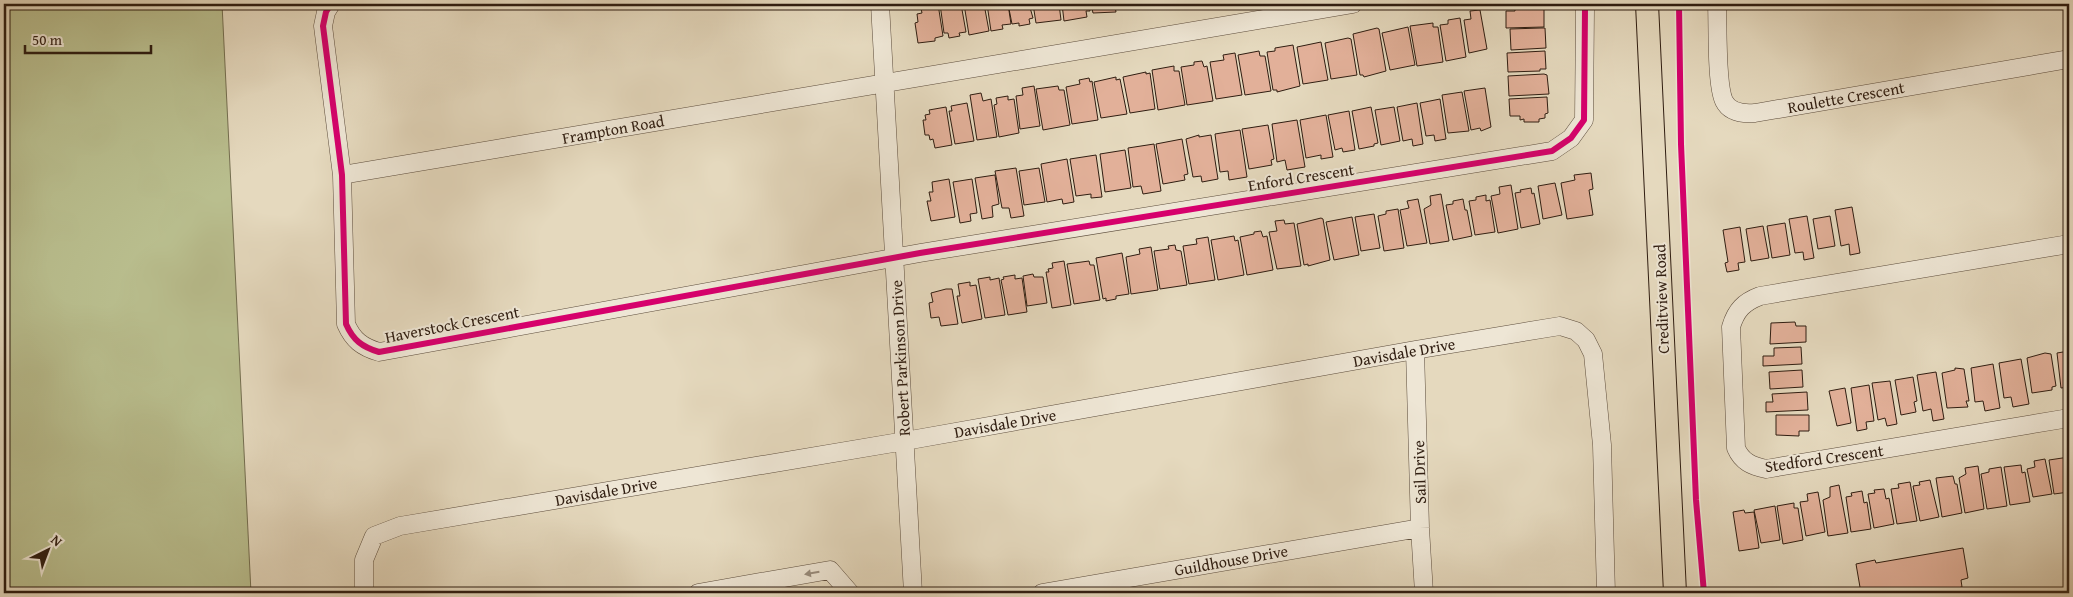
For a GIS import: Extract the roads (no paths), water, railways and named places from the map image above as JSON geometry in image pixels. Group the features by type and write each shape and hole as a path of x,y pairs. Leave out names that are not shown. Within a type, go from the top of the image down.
{"main road":[{"name":"Creditview Road","path":"1647,4 1675,593"}],"street":[{"name":"Haverstock Crescent","path":"332,4 326,12 323,26 342,174 346,324 350,334 358,343 368,349 379,352 894,258"},
{"name":"Robert Parkinson Drive","path":"880,4 914,593"},
{"path":"884,83 1353,4"},
{"name":"Enford Crescent","path":"894,258 1552,150 1571,138 1584,120 1586,9 1583,4"},
{"name":"Roulette Crescent","path":"1717,4 1720,87 1724,102 1731,109 1739,113 1755,112 2069,59"},
{"name":"Frampton Road","path":"342,174 884,83"},
{"name":"Stedford Crescent","path":"2069,244 1760,296 1740,307 1734,316 1731,327 1736,448 1741,458 1756,467 1766,469 2069,418"},
{"name":"Davisdale Drive","path":"364,593 364,560 374,536 400,526 905,441 1560,326 1576,331 1586,340 1593,354 1602,445 1606,593"},
{"name":"Sail Drive","path":"1415,350 1420,528 1424,593"},
{"name":"Guildhouse Drive","path":"1042,593 1420,528"},
{"path":"698,593 830,570 850,593"}]}
